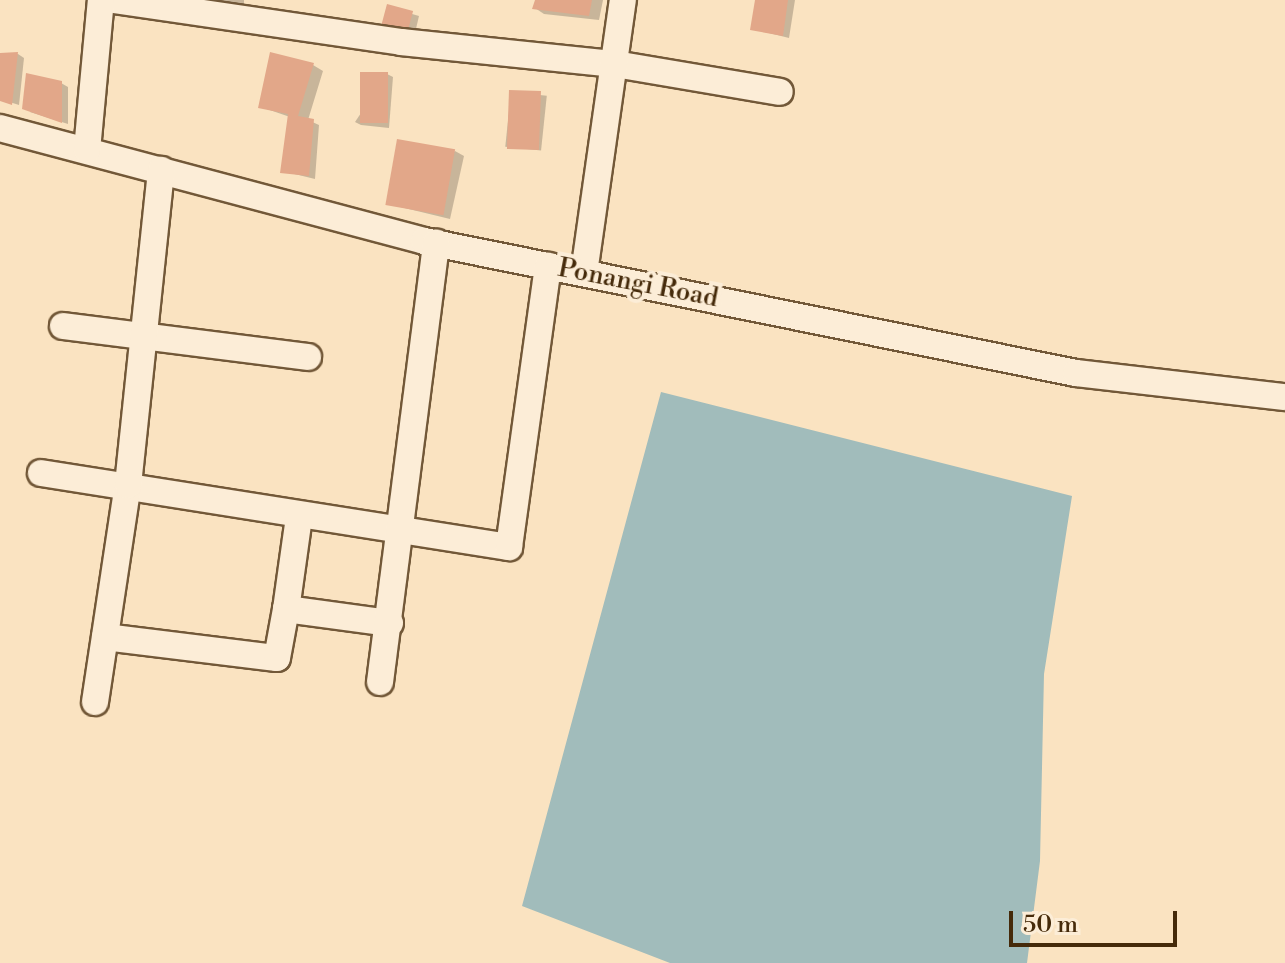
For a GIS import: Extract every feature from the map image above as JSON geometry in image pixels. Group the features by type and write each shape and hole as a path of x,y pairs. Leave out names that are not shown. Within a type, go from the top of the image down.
{"street":[{"path":"87,150 101,0"},
{"path":"114,0 401,42 615,64 780,92"},
{"path":"584,273 623,0"},
{"name":"Ponangi Road","path":"0,128 436,243 1076,373 1285,397"},
{"path":"95,702 128,485 161,170"},
{"path":"380,682 390,623 436,243"},
{"path":"41,473 128,485 299,517 401,529 509,547 548,266"},
{"path":"63,326 308,357"},
{"path":"105,637 277,658 299,517"},
{"path":"286,609 390,623"}],"water":[{"path":"661,392 1072,496 1044,674 1040,861 1027,963 670,963 522,906"}],"building":[{"path":"535,0 592,0 589,16 532,9"},
{"path":"755,0 788,0 783,36 750,30"},
{"path":"387,4 413,11 407,33 381,26"},
{"path":"18,52 12,105 0,101 0,53"},
{"path":"270,52 314,63 298,116 314,119 309,176 280,173 288,114 258,108"},
{"path":"360,72 388,72 388,123 360,123"},
{"path":"26,73 62,81 62,123 22,109"},
{"path":"509,90 541,91 539,150 507,149"},
{"path":"397,139 455,149 443,215 385,205"}]}
